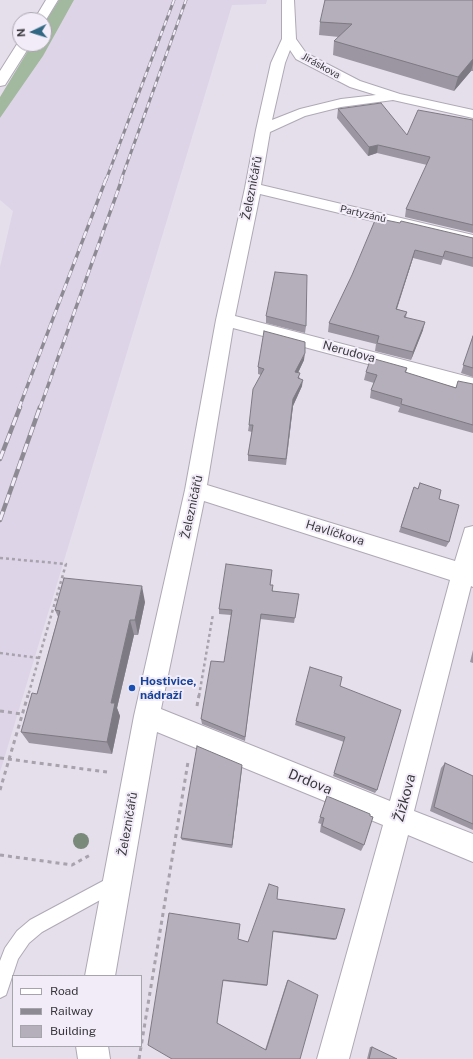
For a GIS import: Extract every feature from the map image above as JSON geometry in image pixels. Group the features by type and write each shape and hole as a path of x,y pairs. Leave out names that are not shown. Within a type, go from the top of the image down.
{"street":[{"path":"45,12 52,0"},
{"path":"288,0 289,39"},
{"name":"Jiráskova","path":"289,39 301,56 355,84 397,97 473,114"},
{"name":"Železničářů","path":"100,975 147,716 196,490 225,320 253,188 263,130 278,63 289,39"},
{"path":"0,82 19,52"},
{"name":"Jiráskova","path":"263,130 300,113 341,103 397,97"},
{"name":"Partyzánů","path":"253,188 473,240"},
{"name":"Nerudova","path":"225,320 473,385"},
{"name":"Havlíčkova","path":"196,490 468,575"},
{"name":"Žižkova","path":"333,1059 468,575 473,535"},
{"name":"Drdova","path":"147,716 473,848"}],"lane":[{"path":"0,989 11,954 23,937 36,926 118,881"}],"path":[{"path":"0,558 66,564 0,790"},
{"path":"60,586 67,587"},
{"path":"142,1041 213,614"},
{"path":"0,653 39,658"},
{"path":"0,711 22,714"},
{"path":"0,758 114,773"},
{"path":"0,855 72,865 98,850"},
{"path":"139,1059 141,1047"}],"shaded area":[{"path":"74,0 267,0 266,4 232,5 0,772 0,267 13,211 0,200 0,118 45,52 52,52 52,39"}],"green space":[{"path":"59,0 74,0 52,40 52,12"},
{"path":"27,52 45,52 0,118 0,97"}],"building":[{"path":"325,0 473,0 473,59 458,77 334,41 352,24 320,22"},
{"path":"381,103 407,135 418,110 473,120 473,225 406,209 430,157 378,145 369,147 338,109"},
{"path":"376,218 400,223 401,221 473,238 473,258 445,251 443,257 415,250 396,309 407,312 404,317 425,322 413,352 377,343 379,336 329,323 352,275"},
{"path":"275,272 307,275 306,326 266,316"},
{"path":"264,331 305,342 305,353 295,372 300,373 298,378 303,380 293,399 286,459 248,455 253,425 249,425 253,389 264,369 258,367"},
{"path":"473,336 473,368 463,365"},
{"path":"371,358 407,368 405,372 456,388 458,381 473,384 473,425 401,404 402,399 371,390 377,375 366,372"},
{"path":"420,483 441,490 439,499 459,505 449,542 401,527 414,487 418,489"},
{"path":"226,564 272,570 270,585 273,585 272,591 299,594 295,618 261,614 245,737 201,719 211,661 224,662 232,610 219,609"},
{"path":"64,578 142,586 135,620 130,620 111,703 115,703 107,742 21,732 32,693 37,694 60,611 55,610"},
{"path":"310,667 342,677 340,686 401,710 377,790 334,773 345,737 296,721"},
{"path":"197,746 242,765 232,845 181,838"},
{"path":"445,763 473,776 473,824 434,807"},
{"path":"327,796 370,814 370,816 373,817 364,845 322,826 324,818 320,817"},
{"path":"269,884 278,887 277,899 345,909 336,939 273,931 267,985 223,980 217,1023 266,1050 288,980 318,995 300,1059 172,1059 148,1045 169,913 240,924 238,939 248,942"},
{"path":"372,1047 397,1059 369,1059"}],"railway":[{"path":"106,180 174,0"},
{"path":"121,180 186,0"},
{"path":"19,408 106,179"},
{"path":"40,408 122,179"},
{"path":"0,459 20,407"},
{"path":"0,520 40,407"}],"place":[{"name":"Hostivice, nádraží","path":"132,688"}]}
